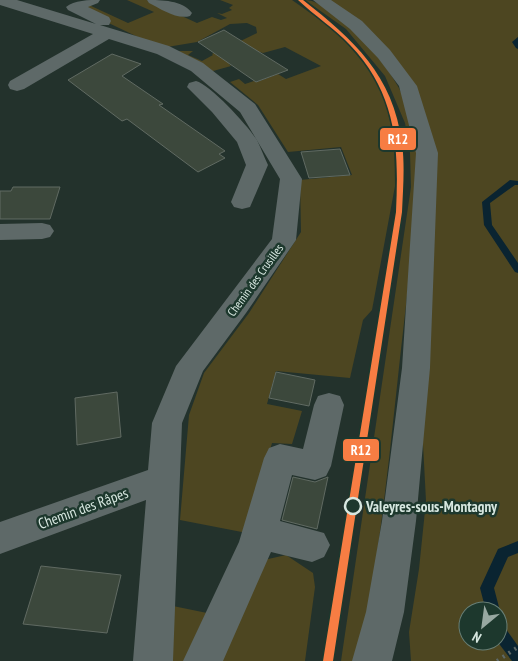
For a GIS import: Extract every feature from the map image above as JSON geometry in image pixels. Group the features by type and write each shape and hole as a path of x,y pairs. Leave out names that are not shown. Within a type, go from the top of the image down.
{"street":[{"path":"92,0 74,7 163,50"},
{"path":"155,0 184,13"},
{"path":"321,0 361,31 384,54 408,86 427,153 416,368 396,539 385,612 372,661"},
{"name":"Chemin des Crusilles","path":"3,1 163,50 197,67 248,108 291,180 284,240 237,306 190,366 167,423 153,661"},
{"path":"17,85 107,33"},
{"path":"184,61 181,74 219,108 247,141 257,165 242,202"},
{"path":"16,67 57,62"},
{"path":"0,232 42,231"},
{"path":"203,661 256,545 280,458 315,466 329,405"},
{"name":"Chemin des Râpes","path":"0,538 165,478"},
{"path":"260,533 312,545"}],"path":[{"path":"497,661 518,647"}],"shaded area":[{"path":"93,0 99,0 89,5 128,23 154,12 127,0 147,0 197,23 212,17 221,20 227,18 217,13 222,14 232,10 229,8 233,5 220,0 292,0 337,32 376,77 394,125 395,186 372,310 363,320 350,378 276,371 267,404 302,411 292,444 272,443 247,533 180,520 189,415 204,373 249,313 301,232 300,180 352,175 341,147 288,152 258,105 230,82 239,79 245,84 257,82 278,74 286,79 321,66 285,47 263,53 260,52 229,64 231,66 206,73 172,54 180,51 193,51 188,55 202,61 219,50 257,33 256,27 247,23 230,24 197,42 161,48 75,7"},
{"path":"305,0 327,9 357,34 377,56 395,81 408,107 415,128 417,145 412,246 386,484 374,573 358,661 341,661 411,187 410,153 405,123 385,76 346,29"},
{"path":"323,0 518,0 518,661 411,661 409,632 419,569 426,501 419,368 429,153 409,86"},
{"path":"286,555 313,573 315,587 305,661 213,661 255,562"},
{"path":"173,606 212,614 191,661 169,661"}],"building":[{"path":"224,30 288,70 256,82 198,42"},
{"path":"112,54 141,64 122,76 163,104 159,105 225,151 219,154 225,158 198,172 127,119 122,121 68,80"},
{"path":"340,149 350,175 309,178 301,152"},
{"path":"13,187 60,187 50,219 0,219 0,191 11,191"},
{"path":"276,372 315,380 309,406 269,398"},
{"path":"117,392 121,437 77,445 75,398"},
{"path":"293,477 315,482 328,477 317,529 282,520"},
{"path":"41,566 121,575 107,633 23,624"}],"waterway":[{"path":"518,39 515,42 518,47"},
{"path":"518,183 513,182 486,202 488,225 518,270"},
{"path":"490,601 487,588 503,553 518,547"},
{"path":"508,644 518,658"}],"transit line":[{"name":"R12","path":"300,0 329,22 352,44 370,66 384,90 393,115 399,143 399,212 328,661"}],"place":[{"name":"Valeyres-sous-Montagny","path":"353,506"}]}
